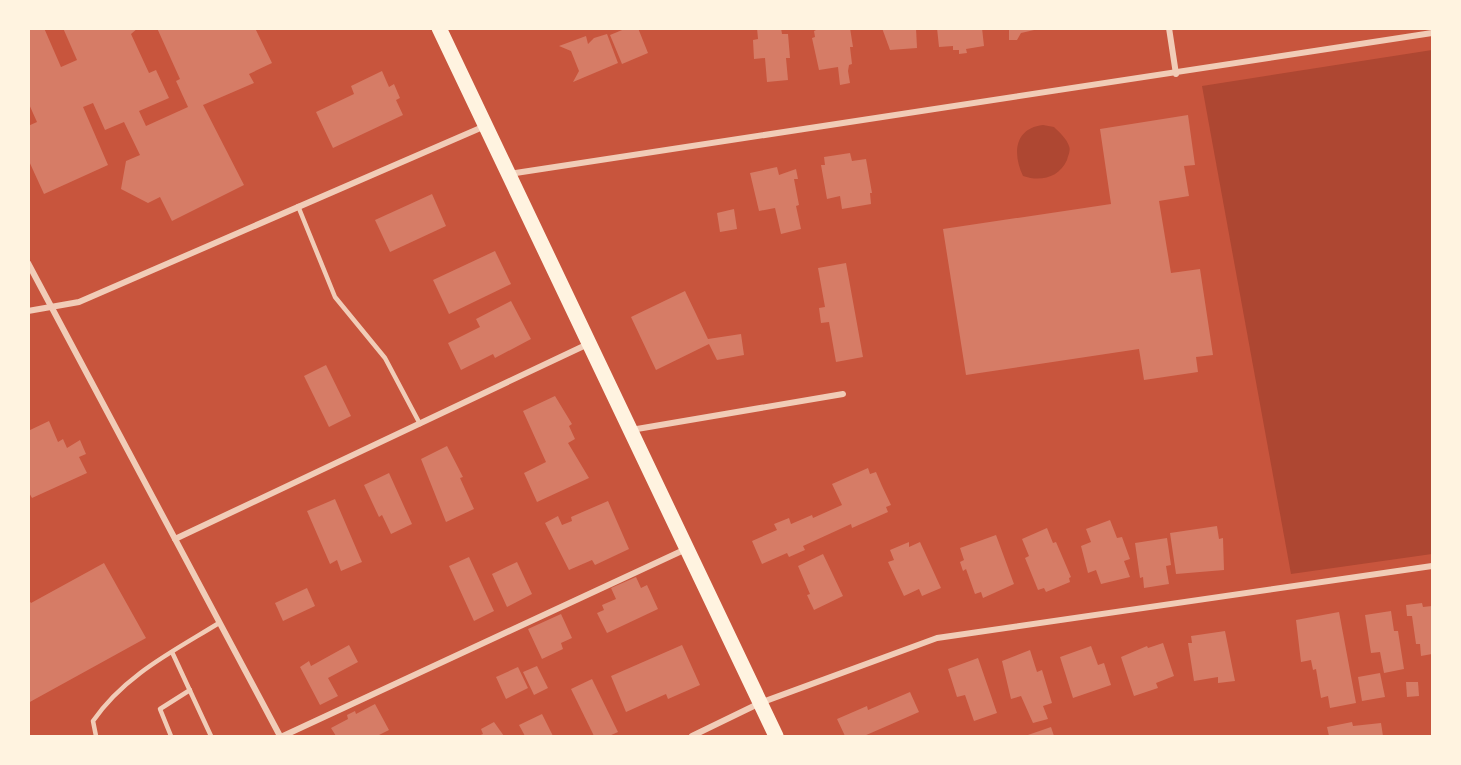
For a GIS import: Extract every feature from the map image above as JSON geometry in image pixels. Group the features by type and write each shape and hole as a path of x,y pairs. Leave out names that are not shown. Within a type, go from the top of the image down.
{"main road":[{"path":"439,28 776,736"}],"street":[{"path":"1169,28 1176,74"},
{"path":"509,174 1176,74 1432,33"},
{"path":"28,311 79,302 485,125"},
{"path":"28,263 281,736 687,549"},
{"path":"175,539 589,343"},
{"path":"630,430 843,394"},
{"path":"692,736 760,703 937,638 1432,566"}],"lane":[{"path":"298,206 335,297 385,358 420,424"},
{"path":"96,736 93,721 109,698 135,675 219,623"},
{"path":"172,652 211,736"},
{"path":"171,736 160,709 190,690"}],"shaded area":[{"path":"1432,50 1432,554 1291,574 1202,86"},
{"path":"1043,125 1054,127 1067,141 1070,150 1064,166 1054,175 1036,179 1029,178 1023,176 1020,167 1018,143 1027,131"}],"building":[{"path":"28,28 44,28 61,67 77,60 63,28 138,28 131,34 149,73 156,70 169,98 139,111 146,126 188,107 176,81 180,79 157,28 255,28 272,63 249,74 254,83 203,105 244,185 172,221 160,197 148,203 121,189 126,161 140,155 124,122 105,130 93,103 83,107 108,165 44,194 28,159 28,126 37,122 28,102"},
{"path":"627,28 638,28 648,53 622,64 610,35"},
{"path":"757,28 781,28 782,34 788,34 790,58 786,58 788,80 767,82 765,58 754,59 753,40 758,39"},
{"path":"820,28 850,28 853,47 850,47 852,64 849,65 848,71 850,83 840,85 838,67 819,70 812,38 815,37 814,31"},
{"path":"882,28 916,28 917,48 890,50"},
{"path":"937,28 982,28 984,46 966,49 967,53 959,54 959,50 953,50 953,46 939,47"},
{"path":"1043,28 1021,33 1017,40 1009,40 1009,29"},
{"path":"607,34 618,63 573,82 579,71 571,51 559,46 586,36 588,44 594,38"},
{"path":"382,71 389,87 394,84 400,98 396,100 403,115 333,148 316,112 354,94 351,86"},
{"path":"1188,115 1195,165 1184,166 1189,196 1159,201 1171,273 1200,269 1213,355 1196,357 1198,372 1144,380 1139,349 966,375 943,229 1111,204 1100,129"},
{"path":"850,153 852,161 866,159 872,193 870,193 871,204 842,209 840,196 827,199 821,165 825,165 824,157"},
{"path":"777,167 779,175 796,169 798,179 794,179 799,205 796,206 801,229 781,234 775,208 759,211 750,173"},
{"path":"432,194 446,226 390,252 375,220"},
{"path":"734,209 737,229 720,232 717,213"},
{"path":"495,251 511,284 449,314 433,280"},
{"path":"846,263 863,357 836,362 829,322 821,323 819,308 825,307 818,268"},
{"path":"685,291 708,339 741,334 744,355 717,360 709,344 656,370 631,317"},
{"path":"511,301 531,339 495,358 493,354 461,370 448,343 480,327 476,319"},
{"path":"326,365 351,416 329,427 304,376"},
{"path":"555,396 572,424 569,426 575,439 568,443 589,478 537,502 524,473 546,462 523,411"},
{"path":"49,421 58,442 63,439 67,448 80,440 86,454 79,457 87,473 32,498 28,491 28,431"},
{"path":"447,446 463,477 460,478 474,509 446,522 421,459"},
{"path":"868,468 870,474 876,472 891,505 886,507 888,512 852,528 851,524 803,546 805,550 789,557 787,553 762,564 752,541 777,530 774,524 789,518 791,524 812,515 813,518 842,505 832,484"},
{"path":"389,473 412,524 391,534 382,515 379,517 364,485"},
{"path":"335,499 362,562 341,571 337,560 330,564 307,511"},
{"path":"608,501 629,549 595,565 592,560 569,570 545,523 558,516 562,525 572,521 571,517"},
{"path":"1110,520 1117,538 1122,537 1130,559 1124,561 1130,577 1101,584 1096,570 1088,573 1081,546 1091,542 1086,529"},
{"path":"1217,526 1219,539 1223,538 1224,570 1176,574 1170,533"},
{"path":"1047,528 1053,543 1056,542 1071,577 1070,582 1046,592 1044,588 1038,590 1025,558 1029,556 1022,539"},
{"path":"996,535 1014,584 983,598 981,592 975,594 966,569 963,571 960,562 964,560 960,548"},
{"path":"1167,538 1171,565 1166,566 1169,584 1144,588 1143,577 1140,578 1135,543"},
{"path":"909,542 909,547 920,542 941,588 922,596 919,589 904,596 888,562 894,560 890,550"},
{"path":"823,554 843,596 814,610 798,566"},
{"path":"469,557 494,611 474,621 449,566"},
{"path":"517,562 532,594 507,607 492,574"},
{"path":"104,563 146,638 28,703 28,599 31,603"},
{"path":"636,577 641,588 647,585 658,609 607,633 597,613 604,610 602,605 616,599 611,588"},
{"path":"307,588 315,606 283,621 275,603"},
{"path":"1422,603 1423,607 1432,606 1432,654 1421,656 1420,644 1416,644 1412,616 1407,616 1406,605"},
{"path":"1391,611 1394,631 1398,631 1404,669 1384,673 1380,652 1371,653 1365,615"},
{"path":"1339,612 1356,703 1330,708 1328,696 1321,698 1316,669 1313,670 1311,660 1301,662 1296,620"},
{"path":"561,614 572,638 561,643 563,649 542,659 528,629"},
{"path":"1225,631 1235,681 1218,683 1218,677 1194,681 1188,643 1192,643 1191,636"},
{"path":"1163,643 1174,676 1156,683 1158,688 1134,696 1121,657 1147,646 1148,648"},
{"path":"349,645 358,662 328,678 338,696 320,705 300,667 309,661 311,666"},
{"path":"682,645 700,685 668,699 666,694 626,712 611,676"},
{"path":"1091,646 1098,665 1104,663 1111,685 1073,698 1060,657"},
{"path":"1030,650 1037,672 1042,670 1052,703 1043,706 1048,719 1033,723 1021,696 1011,699 1002,661"},
{"path":"978,658 997,713 974,721 965,695 957,697 948,669"},
{"path":"537,666 548,688 534,695 523,672"},
{"path":"518,667 528,688 506,699 496,677"},
{"path":"1380,673 1385,697 1362,701 1358,677"},
{"path":"592,679 618,732 609,736 594,736 571,689"},
{"path":"1406,682 1418,682 1419,696 1407,697"},
{"path":"910,692 919,712 864,736 845,736 837,719 867,706 868,710"},
{"path":"375,704 389,730 377,736 336,736 331,728 348,719 347,715 355,711 356,714"},
{"path":"542,714 553,736 525,736 519,725"},
{"path":"494,722 504,736 478,736 483,734 481,729"},
{"path":"1352,722 1353,726 1381,723 1383,736 1329,736 1327,727"},
{"path":"1051,727 1054,736 1025,736"}]}
